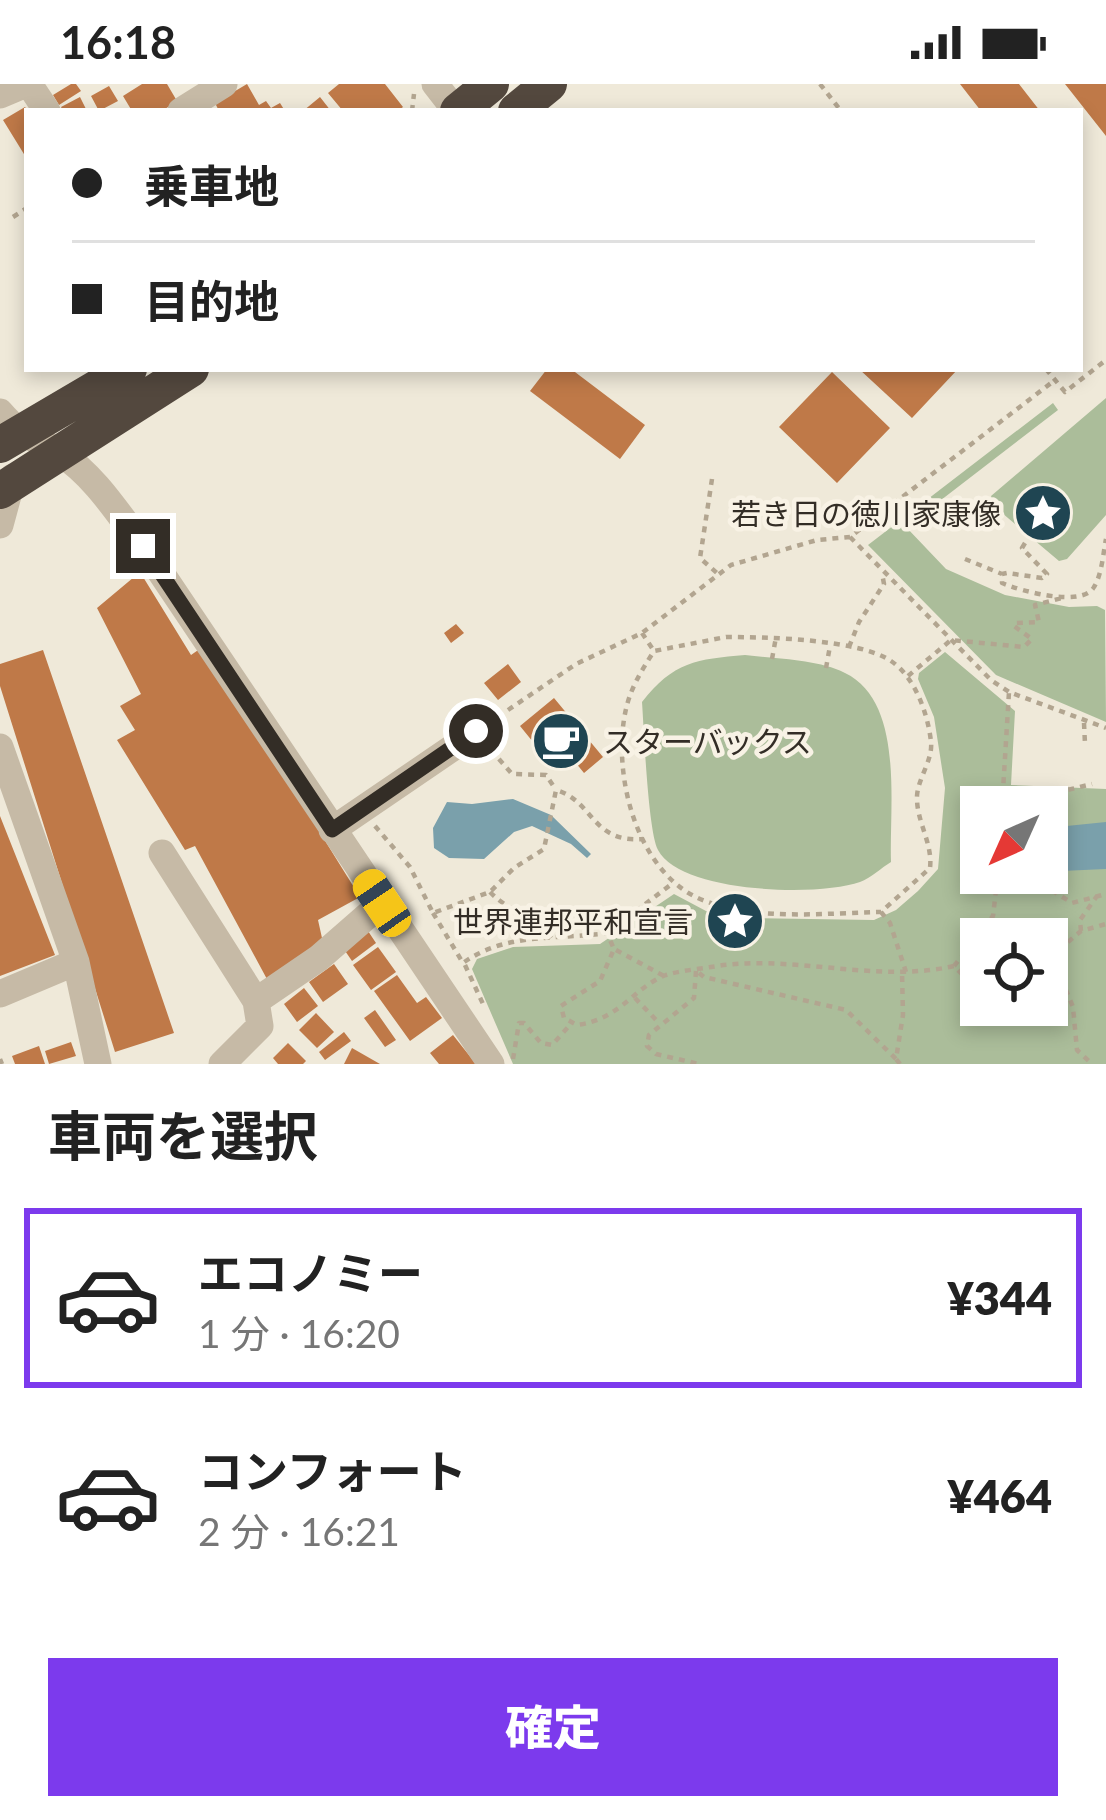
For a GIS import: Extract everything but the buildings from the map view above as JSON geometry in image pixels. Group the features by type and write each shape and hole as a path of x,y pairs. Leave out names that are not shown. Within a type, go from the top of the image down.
{"highway":[{"path":"461,108 491,84"},
{"path":"520,108 549,84"},
{"path":"7,431 123,372"},
{"path":"6,487 186,372"}],"street":[{"path":"0,95 28,84"},
{"path":"186,108 224,84"},
{"path":"435,84 455,108"},
{"path":"0,525 7,431 62,454 102,493 143,546 491,1064"},
{"path":"332,830 489,723"},
{"path":"0,747 76,962 98,1064"},
{"path":"162,853 256,1001 260,1026 222,1064"},
{"path":"256,1001 319,958 382,903"},
{"path":"0,994 76,962"}],"path":[{"path":"820,84 839,108"},
{"path":"13,217 24,210"},
{"path":"1048,372 1065,392 1106,360"},
{"path":"489,723 575,664 642,633 718,574 750,557 850,537 1055,380"},
{"path":"712,479 700,558 718,574"},
{"path":"850,537 991,680 1009,692 1106,728"},
{"path":"1002,574 1005,585 1080,597 1094,588 1106,539"},
{"path":"965,559 1002,574 1042,578 1047,574 1022,548 1025,544"},
{"path":"849,647 884,584 881,569"},
{"path":"908,676 951,640 1024,647 1032,638 1014,626 1016,622 1040,622 1035,605 1066,597"},
{"path":"642,633 654,651"},
{"path":"726,637 776,637 830,646 886,658 908,676 916,690 931,742 917,796 932,852 930,868 881,912 758,912 706,902 673,884 643,838 628,800 621,749 633,685 654,651 726,637"},
{"path":"772,658 776,637"},
{"path":"826,668 830,646"},
{"path":"1003,786 1009,692"},
{"path":"1084,723 1085,744"},
{"path":"508,771 517,777 546,776 556,790 571,795 604,832 626,840 643,838"},
{"path":"1068,790 1092,784"},
{"path":"433,913 490,892 544,848 556,790"},
{"path":"373,824 398,850 464,963 498,945 607,933 673,884"},
{"path":"490,892 508,910 537,921 551,938"},
{"path":"510,1064 517,1052 519,1023 541,1043 552,1045 570,1024 603,1019 664,976 733,964 904,972 954,966 993,916 996,894"},
{"path":"1058,894 1072,903 1106,894"},
{"path":"1081,932 1080,920 1097,896"},
{"path":"881,912 890,923 904,972 898,1062"},
{"path":"1068,943 1081,932 1106,924"},
{"path":"607,933 614,949 664,976"},
{"path":"570,1024 561,1006 601,981 614,949"},
{"path":"954,966 960,972"},
{"path":"696,971 694,998 647,1039 650,1050 699,1064"},
{"path":"696,971 704,977 846,1010 898,1062"},
{"path":"1068,996 1077,1050 1093,1064"},
{"path":"635,998 660,1024"}],"green space":[{"path":"1106,398 1106,515 1067,559 1059,561 995,507 991,496"},
{"path":"1053,403 1058,410 906,527 946,569 1005,595 1105,610 1106,722 996,675 868,545"},
{"path":"945,652 1015,711 1011,785 1035,786 960,786 960,894 1068,894 1068,787 1106,789 1106,1064 513,1064 472,969 477,959 513,947 600,944 674,894 706,911 745,918 874,920 896,910 918,891 938,869 945,788 934,717 918,679"},
{"path":"745,655 834,668 864,687 877,707 890,757 891,862 864,880 814,889 752,888 693,875 671,864 658,850 649,802 642,702 664,678 687,665"}],"water":[{"path":"513,799 551,815 591,854 587,858 571,844 532,826 514,832 484,859 449,858 434,848 433,828 447,802"},
{"path":"1106,822 1106,869 1068,871 1068,826"}],"place":[{"name":"若き日の徳川家康像","path":"1043,513"},
{"name":"スターバックス","path":"561,741"},
{"name":"世界連邦平和宣言","path":"735,921"}],"route":[{"path":"143,546 332,830 476,731"}]}
